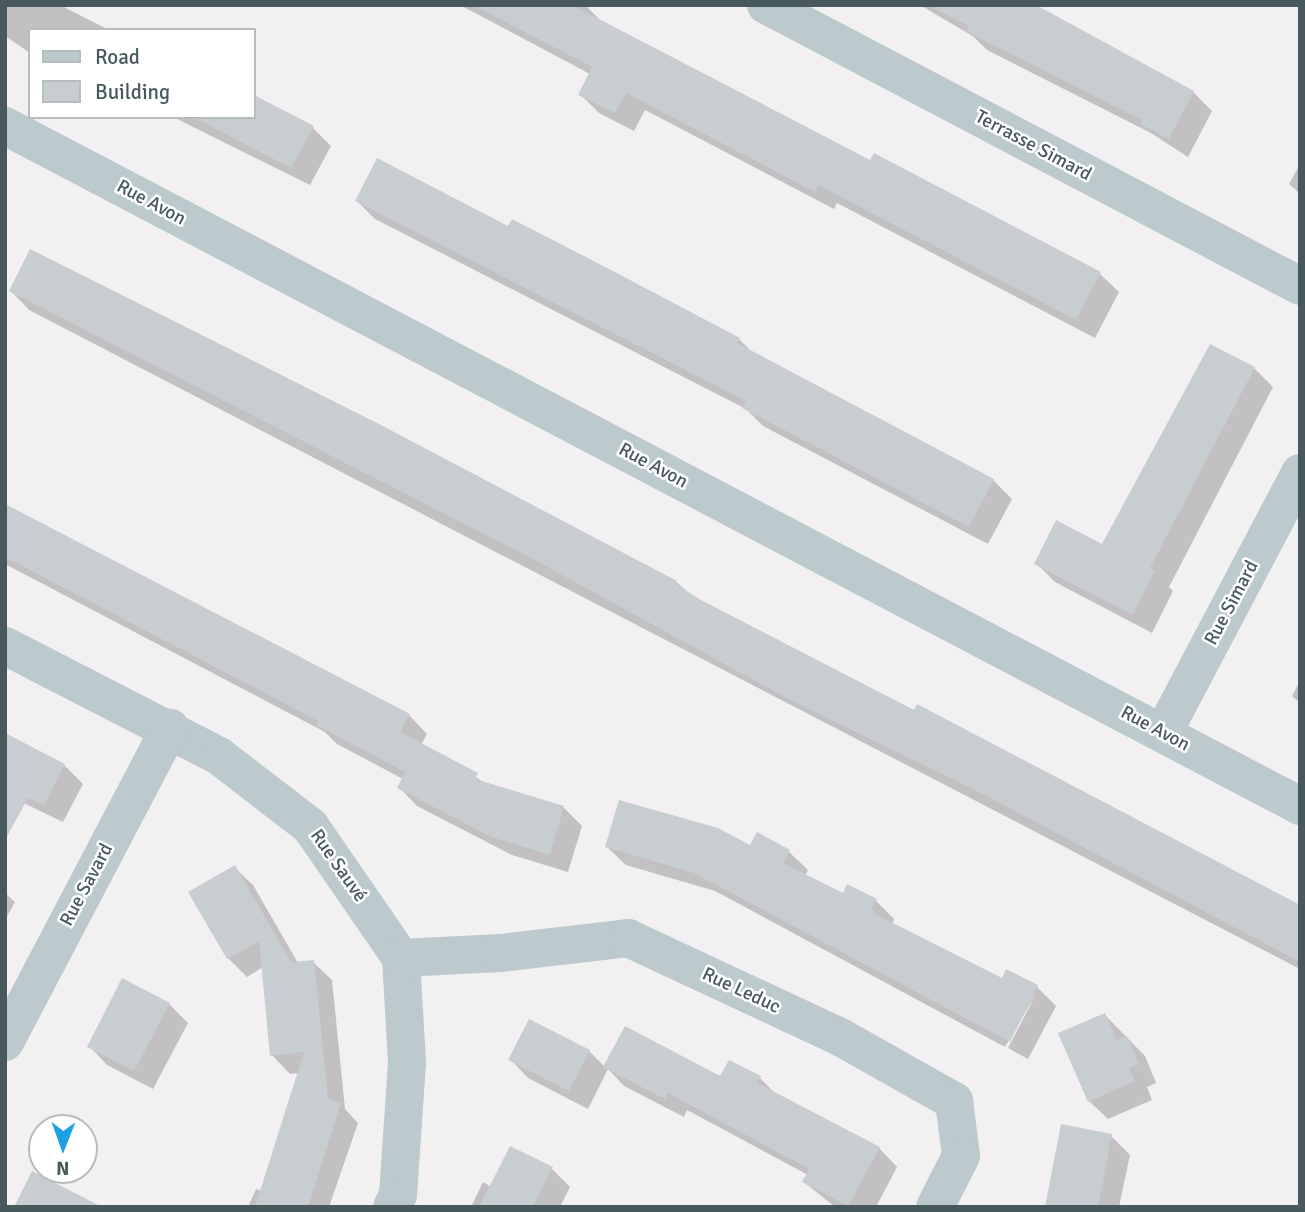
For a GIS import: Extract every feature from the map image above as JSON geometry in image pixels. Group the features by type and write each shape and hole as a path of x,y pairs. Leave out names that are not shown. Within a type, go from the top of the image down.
{"street":[{"name":"Terrasse Simard","path":"766,5 1300,286"},
{"name":"Rue Avon","path":"5,126 1300,806"},
{"name":"Rue Simard","path":"1163,733 1300,473"},
{"name":"Rue Sauvé","path":"5,646 170,728 219,756 310,826 401,958"},
{"name":"Rue Savard","path":"5,1042 170,728"},
{"name":"Rue Leduc","path":"401,958 501,953 628,938 842,1038 954,1101 961,1156 935,1207"},
{"path":"392,1207 398,1195 407,1063 401,958"}],"building":[{"path":"473,5 572,5 870,160 874,153 1101,272 1076,320 818,185 815,192 626,93 615,113 578,95 592,67"},
{"path":"927,5 1036,5 1194,91 1169,139 1140,124 1142,120 967,32 969,26"},
{"path":"256,96 314,126 291,168 197,119 256,119"},
{"path":"377,158 508,226 512,219 611,270 740,338 737,343 994,479 969,527 742,408 746,401 355,201"},
{"path":"30,249 377,423 677,581 675,584 701,600 914,710 917,704 1300,905 1300,962 979,792 792,701 531,558 9,291"},
{"path":"1210,344 1255,367 1150,568 1155,571 1133,615 1034,564 1056,520 1102,544"},
{"path":"5,504 410,714 400,732 478,773 475,779 564,806 550,855 491,837 397,788 405,772 316,725 318,721 5,557"},
{"path":"5,733 65,764 44,805 28,798 5,840"},
{"path":"619,800 718,828 750,845 757,832 790,850 783,863 843,893 847,884 877,899 872,908 875,914 1002,978 1006,969 1038,985 1010,1042 694,873 605,847"},
{"path":"235,865 291,962 314,960 328,1099 341,1103 308,1207 255,1207 304,1052 270,1056 259,941 227,959 188,892"},
{"path":"122,978 170,1003 134,1071 87,1047"},
{"path":"1105,1013 1117,1040 1127,1036 1139,1064 1129,1068 1135,1081 1088,1102 1058,1033"},
{"path":"529,1019 590,1050 569,1091 508,1060"},
{"path":"625,1026 720,1076 729,1060 761,1076 757,1083 880,1147 848,1206 802,1182 809,1169 668,1093 665,1099 603,1067"},
{"path":"1061,1124 1112,1134 1098,1207 1045,1207"},
{"path":"510,1146 553,1167 533,1207 479,1207"},
{"path":"28,1179 28,1184 57,1184 102,1207 14,1207"}]}
